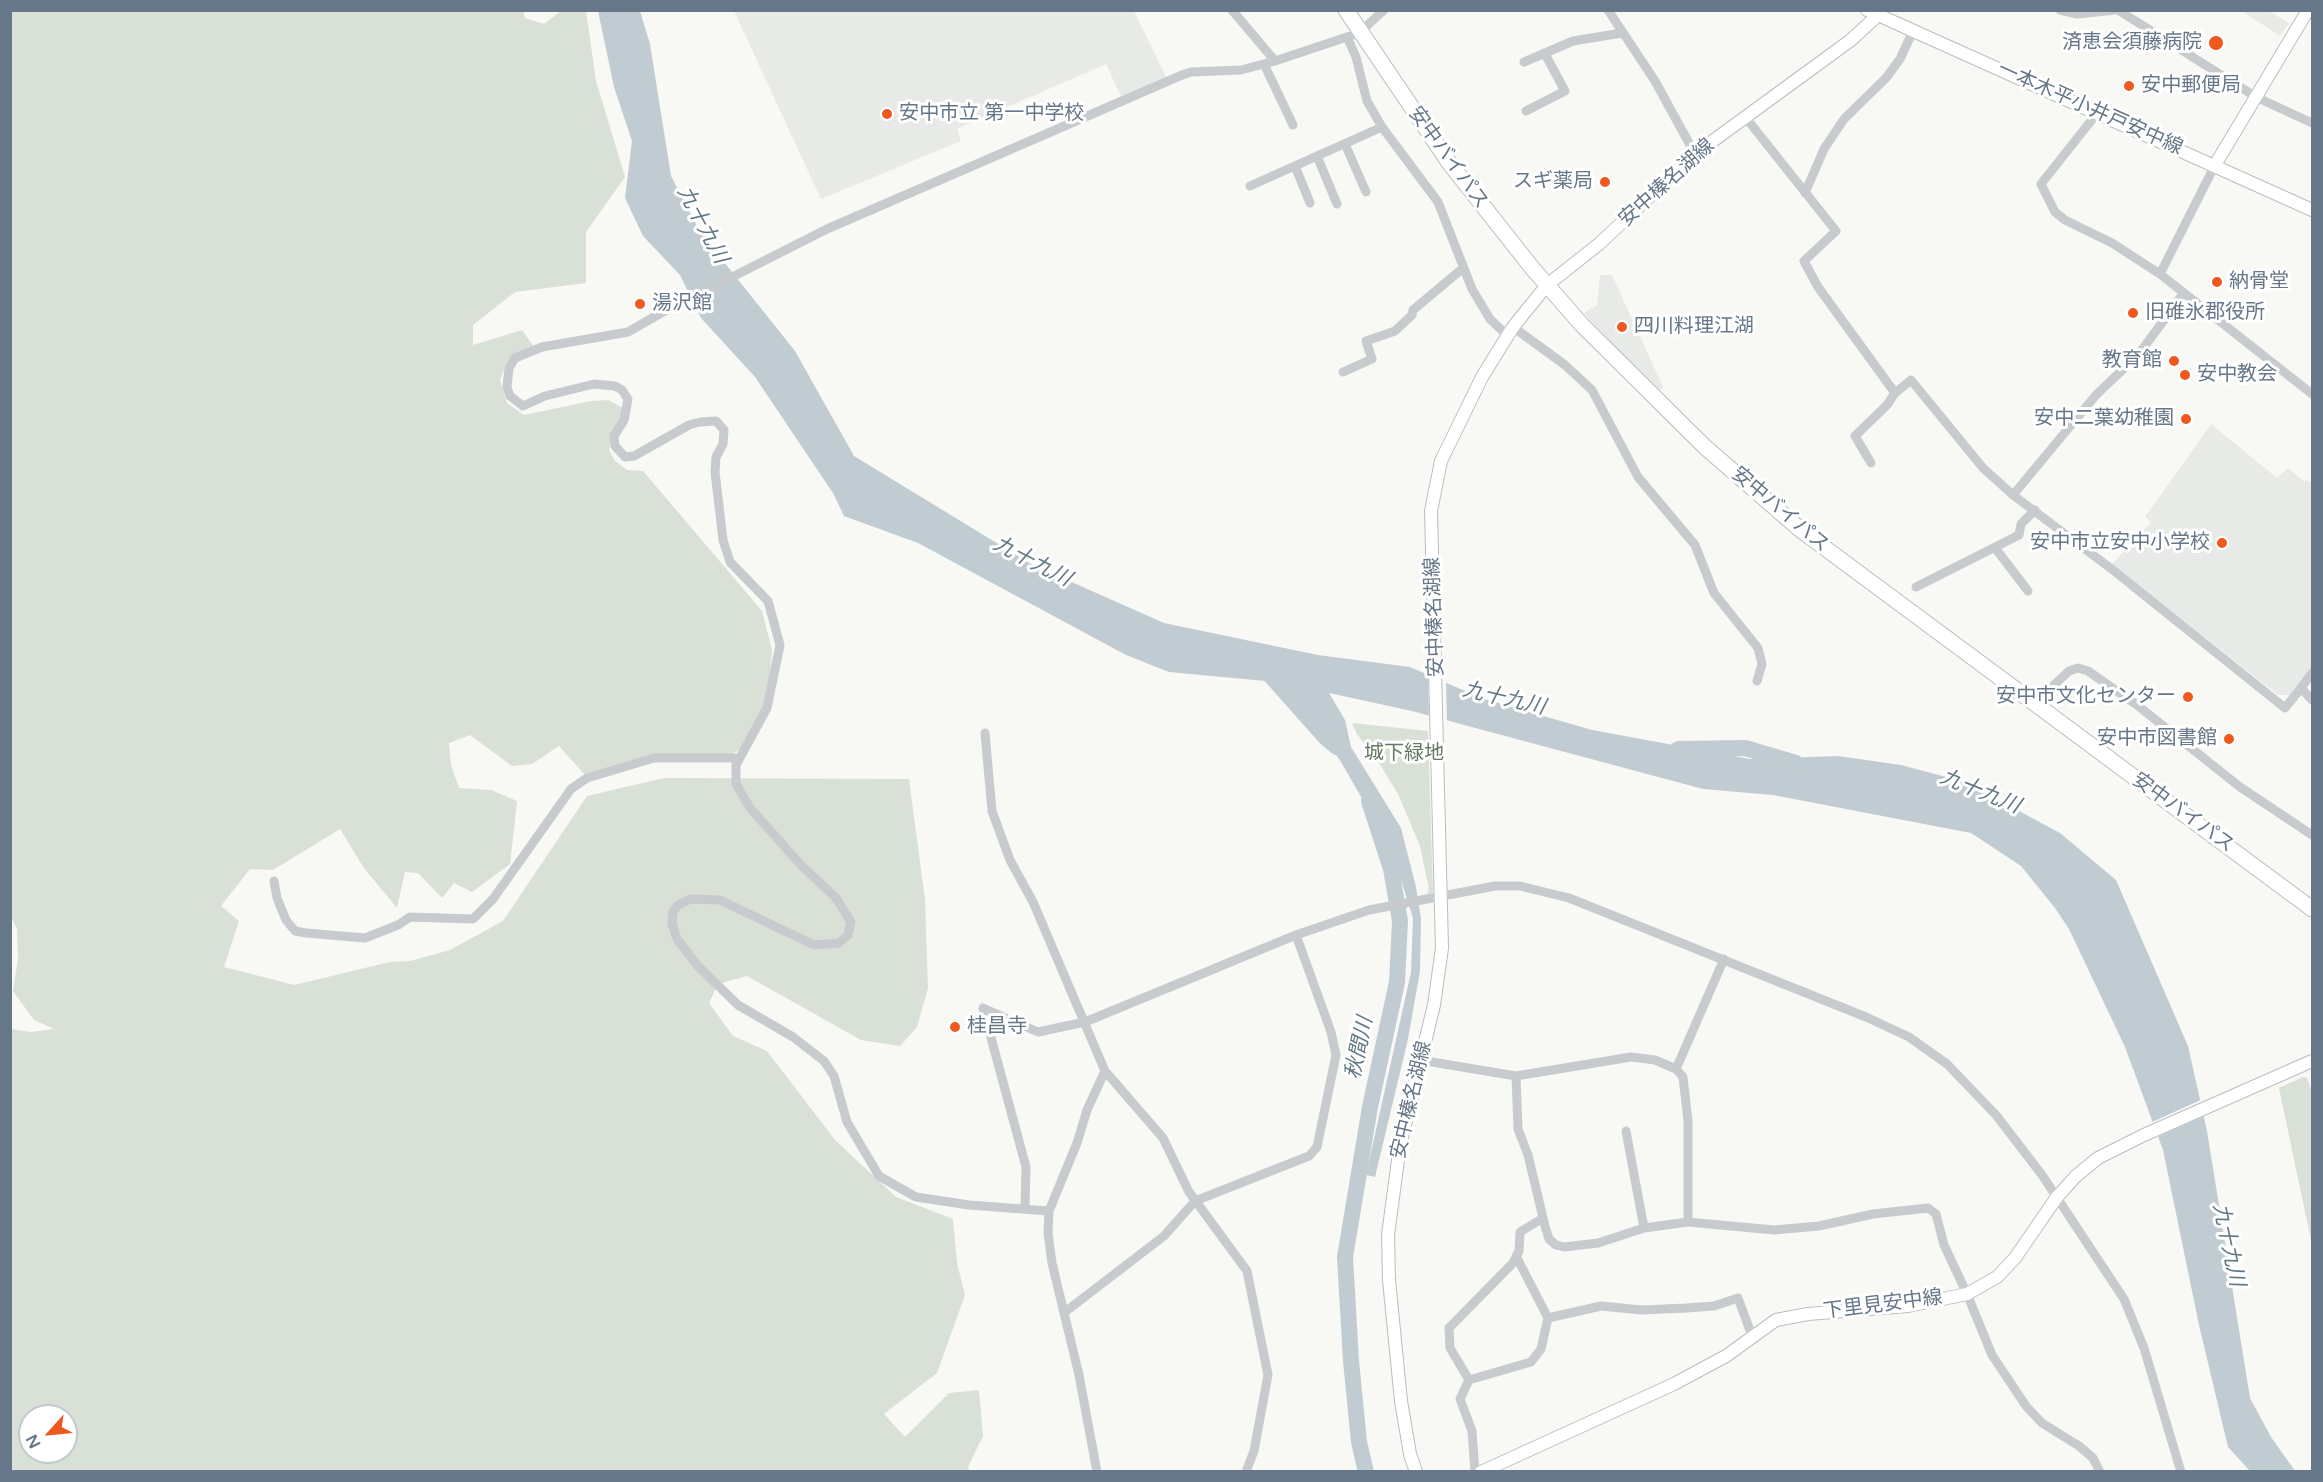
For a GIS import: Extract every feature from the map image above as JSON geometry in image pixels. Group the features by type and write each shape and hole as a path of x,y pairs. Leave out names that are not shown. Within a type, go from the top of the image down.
{"highway":[{"name":"安中バイパス","path":"1346,10 1353,35 1450,164 1547,285 1582,326 1705,447 1802,531 2313,909"}],"main road":[{"path":"2215,165 2308,10"},
{"name":"一本木平小井戸安中線","path":"1877,12 1912,33 2098,112 2313,210"},
{"name":"安中榛名湖線","path":"1416,1472 1410,1454 1401,1401 1389,1280 1388,1235 1394,1179 1440,972 1443,895 1431,511 1436,477 1452,434 1510,332 1547,285 1599,244 1695,154 1851,40 1877,12"},
{"name":"下里見安中線","path":"1481,1472 1674,1384 1726,1356 1752,1335 1776,1320 1808,1314 1908,1306 1967,1294 1997,1277 2015,1258 2057,1197 2076,1176 2098,1158 2268,1080 2311,1065"}],"street":[{"path":"1232,10 1275,61"},
{"path":"1049,1211 969,1205 916,1197 879,1176 848,1122 834,1076 824,1061 794,1036 738,1005 697,965 677,939 672,924 673,912 684,902 702,898 720,900 744,910 814,945 827,946 839,943 848,935 851,922 844,909 801,865 742,797 735,773 739,758 767,708 780,645 768,601 730,562 723,540 715,472 716,457 723,444 724,430 721,424 708,420 689,425 634,456 625,457 615,446 614,436 624,420 628,399 615,386 594,384 545,396 523,406 516,402 507,387 509,368 515,358 542,347 628,332 825,230 1182,75 1191,72 1241,70 1275,61 1353,35 1384,10"},
{"path":"1608,10 1655,81 1695,154"},
{"path":"2060,10 2077,14 2117,10 2256,97 2313,123"},
{"path":"1524,62 1573,41 1622,33"},
{"path":"1805,193 1824,149 1844,118 1886,78 1900,59 1912,33"},
{"path":"1353,35 1367,101 1382,127 1438,202 1462,268 1490,319 1565,365 1592,390 1638,477 1695,546 1714,593 1758,648 1762,664 1757,681"},
{"path":"1526,111 1565,92 1545,54"},
{"path":"1264,64 1293,125"},
{"path":"2098,112 2042,184 2055,213 2112,243 2160,274 2313,394"},
{"path":"1746,118 1836,231 1804,261 1818,287 1894,393"},
{"path":"1250,186 1382,127"},
{"path":"1345,144 1366,192"},
{"path":"1317,156 1337,204"},
{"path":"2160,274 2215,165"},
{"path":"1295,166 1310,203"},
{"path":"1343,372 1372,359 1366,340 1395,331 1412,315 1413,310 1462,268"},
{"path":"2013,495 2096,395 2139,354 2183,294"},
{"path":"1872,463 1856,436 1887,405 1894,393 1911,380 1983,468 2013,495 2285,708 2313,673"},
{"path":"1916,587 1996,549 2019,535 2021,524 2035,510"},
{"path":"1996,549 2028,591"},
{"path":"2038,706 2053,686 2069,671 2078,668 2088,671 2137,705 2240,787 2313,835"},
{"path":"2301,688 2313,700"},
{"path":"985,733 992,812 1010,860 1033,902 1105,1071 1163,1138 1195,1201 1247,1271 1268,1376 1254,1451 1246,1472"},
{"path":"274,881 276,898 285,920 295,931 365,938 410,917 473,919 493,899 571,789 587,778 654,758 739,758"},
{"path":"1025,1208 1026,1167 983,1008 1038,1032 1085,1022 1296,935 1369,910 1495,886 1544,890 1724,959 1874,1021 1909,1037 1947,1064 1996,1115 2057,1197 2124,1299 2144,1348 2181,1472"},
{"path":"1065,1312 1164,1236 1195,1201 1309,1156 1317,1147 1336,1055 1331,1032 1296,935"},
{"path":"1676,1068 1724,959"},
{"path":"1420,1060 1516,1076 1631,1057 1655,1060 1676,1068 1683,1077 1688,1121 1688,1222"},
{"path":"1097,1472 1065,1312 1052,1263 1048,1233 1049,1211 1077,1143 1087,1110 1105,1071"},
{"path":"1516,1076 1518,1129 1549,1239 1556,1245 1564,1247 1598,1243 1644,1228 1688,1222 1774,1230 1819,1227 1873,1214 1928,1208 1936,1214 1944,1245 1992,1354 2026,1406 2042,1423 2093,1458 2100,1472"},
{"path":"1626,1131 1644,1228"},
{"path":"1469,1380 1450,1348 1449,1328 1512,1263 1516,1256 1520,1232 1544,1218"},
{"path":"1475,1472 1472,1431 1460,1399 1469,1380 1531,1362 1541,1349 1548,1318 1516,1256"},
{"path":"1548,1318 1601,1306 1641,1310 1686,1308 1714,1306 1737,1298 1752,1335"}],"shaded area":[{"name":"安中市立 第一中学校","path":"734,11 1134,11 1167,79 1122,99 1106,64 957,129 961,141 821,199"},
{"path":"2242,11 2269,11 2289,23 2280,36"},
{"path":"1600,275 1612,275 1663,387 1657,392 1584,313 1597,305"},
{"name":"安中市立安中小学校","path":"2211,424 2277,478 2288,468 2305,482 2307,480 2312,484 2312,667 2291,695 2278,695 2112,564 2151,522 2145,517"}],"green space":[{"path":"523,10 525,18 544,24 561,11 586,11 596,81 625,177 586,232 586,283 515,292 473,325 473,345 522,330 534,347 507,362 500,380 507,403 524,415 591,401 608,400 623,408 626,417 611,438 609,450 615,461 627,470 643,471 762,611 772,650 769,687 759,725 741,749 726,757 648,763 585,775 559,746 532,764 512,766 470,735 449,743 451,765 459,788 491,790 517,801 510,864 472,892 454,883 442,898 418,873 405,872 397,908 364,868 340,829 273,870 250,869 221,906 239,921 224,967 294,985 390,962 410,961 450,950 503,921 587,796 664,778 909,779 925,900 928,988 917,1027 900,1046 861,1040 747,976 718,984 709,1003 733,1036 767,1051 835,1140 896,1197 953,1219 957,1263 965,1295 937,1373 884,1414 905,1437 949,1393 979,1390 983,1436 968,1467 969,1471 11,1471 11,1029 31,1032 54,1029 34,1020 13,991 18,959 17,929 11,916 11,11"},
{"name":"城下緑地","path":"1352,723 1428,731 1433,893 1427,894 1429,889 1420,846 1398,794"},
{"path":"2303,1077 2307,1078 2312,1091 2312,1245 2279,1088"}],"water":[{"path":"598,11 640,11 650,44 671,176 700,232 795,351 854,456 1031,564 1164,623 1318,655 1410,667 1481,698 1592,730 1750,759 1838,756 1901,765 1965,782 2060,833 2116,880 2188,1046 2207,1131 2250,1398 2271,1437 2295,1471 2250,1471 2228,1447 2199,1325 2163,1150 2125,1047 2069,929 2055,908 2021,866 1971,833 1773,795 1703,789 1412,711 1329,693 1345,720 1351,747 1401,828 1416,887 1421,919 1420,971 1408,1039 1375,1177 1366,1175 1411,972 1413,918 1391,849 1341,762 1287,683 1169,672 1126,655 918,543 844,516 833,493 755,377 701,318 680,275 643,236 625,198 632,141 614,87"}],"pier":[{"path":"1428,671 1446,679 1447,724 1429,719"},
{"path":"2203,1099 2207,1115 2155,1138 2150,1123"}],"waterway":[{"name":"秋間川","path":"1268,673 1325,737 1337,747"},
{"name":"九十九川","path":"1678,749 1745,748 1796,763"},
{"name":"秋間川","path":"1366,1472 1359,1442 1351,1361 1345,1257 1370,1107 1397,982 1400,921 1391,869 1369,801"}],"place":[{"name":"済恵会須藤病院","path":"2216,43"},
{"name":"安中郵便局","path":"2129,86"},
{"name":"安中市立 第一中学校","path":"887,114"},
{"name":"スギ薬局","path":"1605,182"},
{"name":"納骨堂","path":"2217,282"},
{"name":"湯沢館","path":"640,304"},
{"name":"旧碓氷郡役所","path":"2133,313"},
{"name":"四川料理江湖","path":"1622,327"},
{"name":"教育館","path":"2174,361"},
{"name":"安中教会","path":"2185,375"},
{"name":"安中二葉幼稚園","path":"2186,419"},
{"name":"安中市立安中小学校","path":"2222,543"},
{"name":"安中市文化センター","path":"2188,697"},
{"name":"安中市図書館","path":"2229,739"},
{"name":"桂昌寺","path":"955,1027"}]}
